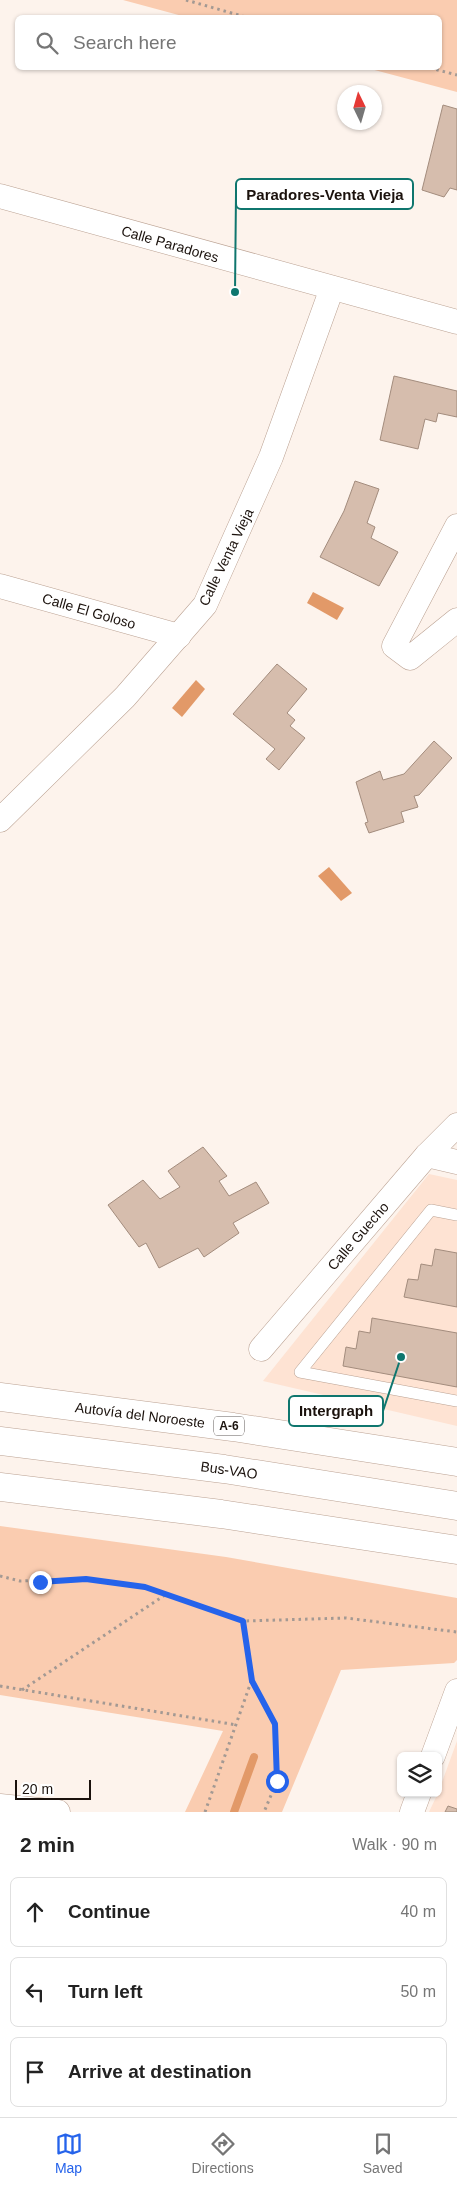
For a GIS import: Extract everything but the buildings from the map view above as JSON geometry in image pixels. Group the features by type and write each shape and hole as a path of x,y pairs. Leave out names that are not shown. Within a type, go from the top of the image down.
{"highway":[{"name":"Autovía del Noroeste","path":"0,1397 233,1427 457,1462"},
{"name":"Bus-VAO","path":"0,1441 224,1469 457,1506"},
{"path":"0,1486 221,1514 457,1550"}],"street":[{"name":"Calle Paradores","path":"0,196 457,322"},
{"name":"Calle Venta Vieja","path":"0,820 125,697 204,605 231,551 272,458 332,288"},
{"path":"457,526 394,646 410,658 457,620"},
{"name":"Calle El Goloso","path":"0,586 179,636"},
{"name":"Calle Guecho","path":"261,1348 427,1155 457,1125"},
{"path":"427,1155 457,1162"},
{"path":"434,1752 457,1691"},
{"path":"412,1812 418,1797"},
{"path":"0,1806 58,1812"}],"lane":[{"path":"457,1215 431,1210 300,1372 457,1401"}],"path":[{"path":"186,0 238,15"},
{"path":"438,70 457,75"},
{"path":"0,1576 20,1581 40,1582 86,1579 145,1587 243,1621 346,1618 457,1632"},
{"path":"22,1690 166,1595"},
{"path":"243,1621 252,1681 275,1724 277,1781 264,1812"},
{"path":"205,1812 252,1681"},
{"path":"0,1686 237,1725"}],"shaded area":[{"path":"123,0 457,0 457,92 374,70 442,70 442,15 179,15"},
{"path":"313,592 344,608 337,620 307,603"},
{"path":"196,680 205,689 182,717 172,708"},
{"path":"329,867 352,893 341,901 318,876"},
{"path":"429,1174 457,1180 457,1426 263,1381"},
{"path":"0,1526 226,1557 457,1598 457,1660 454,1663 341,1670 282,1812 185,1812 223,1731 0,1695"},
{"path":"457,1741 457,1812 429,1812 436,1797 442,1797 442,1782"}],"waterway":[{"path":"234,1812 254,1757"}],"place":[{"name":"Paradores-Venta Vieja","path":"235,292"},
{"name":"Intergraph","path":"401,1357"}],"route":[{"path":"40,1582 86,1579 145,1587 243,1621 252,1681 275,1724 277,1781"}]}
